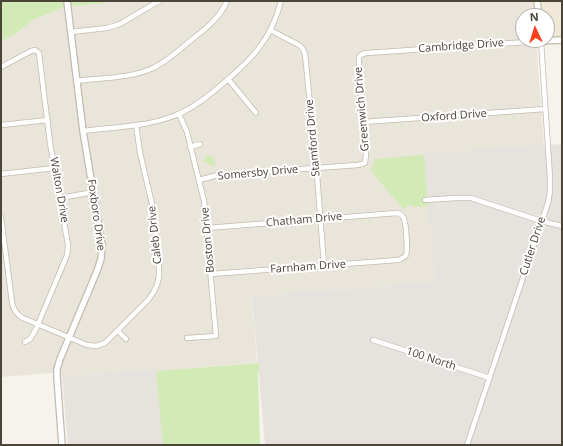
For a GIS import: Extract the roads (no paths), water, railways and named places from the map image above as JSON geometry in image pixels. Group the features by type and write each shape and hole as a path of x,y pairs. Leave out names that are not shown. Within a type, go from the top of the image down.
{"street":[{"name":"Foxboro Drive","path":"62,445 57,372 59,363 97,271 102,255 102,241 83,131 67,1"},
{"path":"71,32 107,28 120,24 159,1"},
{"path":"77,81 133,74 146,71 156,66 167,60 211,24 221,12 227,1"},
{"path":"83,131 136,125 162,120 179,114 200,101 228,79 254,54 270,30 277,15 281,1"},
{"name":"Stamford Drive","path":"270,30 296,43 304,51 324,266"},
{"name":"Cambridge Drive","path":"360,55 367,53 515,42"},
{"name":"Cutler Drive","path":"468,445 548,203 550,186 542,48"},
{"name":"Walton Drive","path":"1,67 31,51 36,51 39,53 50,143 68,242 68,252 33,336 25,342"},
{"name":"Greenwich Drive","path":"360,55 358,63 364,122 366,154 365,163"},
{"path":"228,79 256,113"},
{"name":"Oxford Drive","path":"364,122 546,109"},
{"name":"Boston Drive","path":"179,114 186,129 204,201 216,336 187,338"},
{"path":"1,125 48,120"},
{"name":"Caleb Drive","path":"69,338 87,345 96,346 105,343 151,296 159,277 154,208 140,153 136,125"},
{"path":"190,146 200,144"},
{"name":"Somersby Drive","path":"199,180 216,176 358,165 365,163"},
{"path":"1,174 55,168"},
{"path":"60,198 94,192"},
{"path":"426,200 471,198 562,226"},
{"name":"Chatham Drive","path":"207,228 394,213 401,214 405,221 407,249 405,257"},
{"path":"1,217 12,305 15,311 20,316 69,338"},
{"name":"Farnham Drive","path":"210,274 398,260 405,257"},
{"path":"118,331 126,339"},
{"name":"100 North","path":"373,340 490,378"}]}
